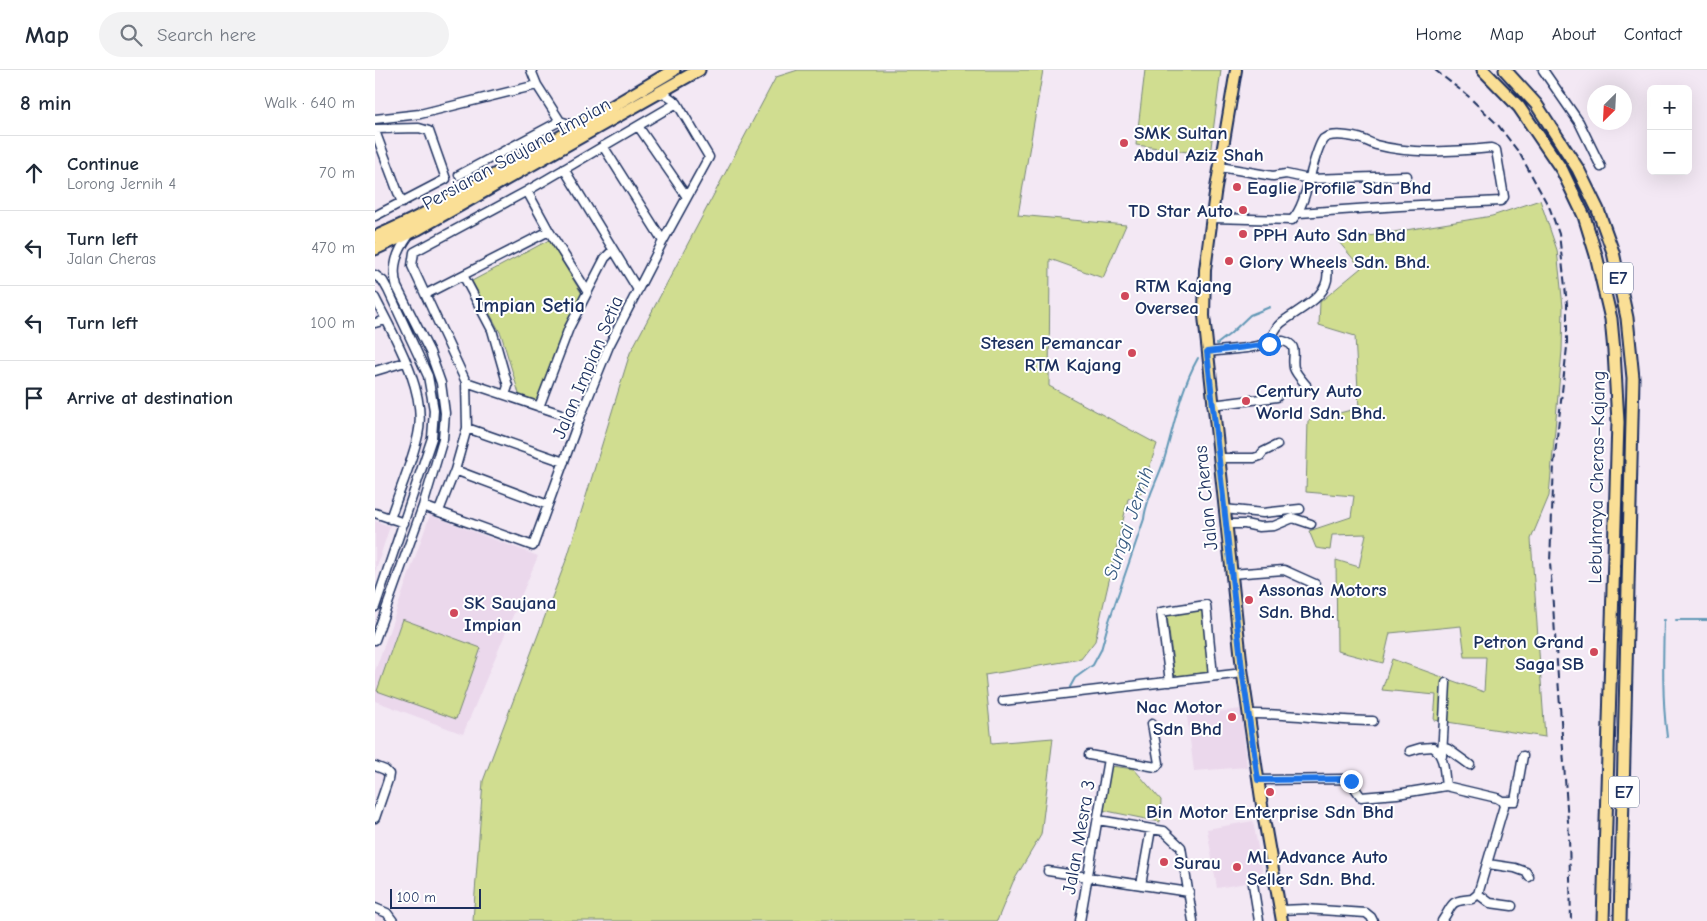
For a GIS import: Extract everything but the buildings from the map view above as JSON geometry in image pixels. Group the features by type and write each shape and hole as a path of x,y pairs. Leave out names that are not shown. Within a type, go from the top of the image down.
{"highway":[{"name":"Persiaran Saujana Impian","path":"375,237 408,223 434,209 557,140 673,70"},
{"name":"Persiaran Saujana Impian","path":"375,249 410,233 699,70"},
{"name":"Lebuhraya Cheras–Kajang","path":"1483,70 1519,108 1562,170 1584,216 1596,255 1611,319 1618,422 1603,921"},
{"name":"Lebuhraya Cheras–Kajang","path":"1505,70 1536,104 1578,168 1598,210 1613,252 1627,318 1633,378 1620,921"}],"main road":[{"name":"Jalan Cheras","path":"1236,70 1220,167 1203,296 1207,352 1243,673 1263,819 1281,916"}],"street":[{"path":"531,70 537,85 560,121 578,127"},
{"path":"1543,70 1579,122 1601,167"},
{"path":"677,103 677,90 680,81"},
{"path":"402,203 376,131 376,119 420,114 537,85"},
{"path":"658,94 666,95 677,103"},
{"path":"439,511 455,470 467,428 466,382 426,294 411,266 414,252 527,191 677,103"},
{"name":"Jalan Impian Setia","path":"423,506 533,546 563,462 609,346 709,157 677,103"},
{"path":"557,140 560,121"},
{"path":"459,175 560,121"},
{"path":"638,126 687,197"},
{"path":"375,216 446,179 431,133 419,128 376,131"},
{"path":"1213,218 1292,220 1299,213 1323,140 1329,136 1359,138 1376,145 1426,153 1491,148 1496,150 1504,197 1501,201 1299,213"},
{"path":"603,146 663,241"},
{"path":"1220,167 1273,176 1286,174 1309,179 1407,176"},
{"path":"564,169 638,290"},
{"path":"527,191 549,231 587,291"},
{"path":"426,294 549,231"},
{"path":"375,640 423,506 443,439 445,413 441,383 430,352 397,287 394,277 397,255 410,233"},
{"path":"539,407 569,328 605,258 613,250"},
{"path":"1269,344 1279,324 1309,304 1320,294 1328,275 1327,269"},
{"path":"375,275 383,281 388,290 428,376 434,410 432,438 375,607"},
{"path":"463,275 492,330 508,386 505,395"},
{"path":"375,298 405,362 416,391 420,414 418,434 390,519"},
{"path":"375,323 386,320"},
{"path":"1207,352 1283,341 1292,344 1294,369 1306,385"},
{"path":"375,371 405,362"},
{"path":"466,382 579,420"},
{"path":"1213,405 1277,397"},
{"path":"467,428 563,462"},
{"path":"1219,458 1254,458 1277,445"},
{"path":"425,459 436,462"},
{"path":"455,470 548,505"},
{"path":"1224,509 1263,513 1291,508 1300,509"},
{"path":"375,513 404,524"},
{"path":"1226,524 1245,524 1259,527 1273,526 1293,518 1311,524"},
{"path":"1231,574 1284,570 1315,584"},
{"path":"1170,682 1161,612 1206,605 1213,676"},
{"path":"1003,701 1243,673"},
{"path":"1446,683 1442,747 1446,786"},
{"path":"1249,714 1269,713 1321,719 1373,721"},
{"path":"1089,755 1156,767 1159,762 1151,724"},
{"path":"1410,751 1433,747 1442,756"},
{"path":"1442,747 1448,749 1470,765"},
{"path":"1258,780 1343,779 1351,781 1361,797 1397,794 1446,786 1503,801 1515,801 1523,756"},
{"name":"Jalan Mesra 3","path":"1080,921 1108,758"},
{"path":"375,766 389,774 375,818"},
{"path":"1442,921 1452,904 1457,900 1473,899 1478,894 1488,864 1503,801"},
{"path":"1098,820 1164,831 1181,847 1193,921"},
{"path":"1141,885 1151,829"},
{"path":"1488,864 1515,868 1526,872 1529,877"},
{"path":"1048,871 1189,892"},
{"path":"1253,884 1259,921"},
{"path":"1478,894 1490,903 1512,906"},
{"path":"375,908 387,913 393,921"},
{"path":"1281,916 1305,909 1366,913 1373,921"}],"shaded area":[{"name":"SK Saujana Impian","path":"430,515 538,556 463,734 375,701 375,671"},
{"path":"375,521 390,526 375,572"},
{"path":"1241,709 1247,767 1194,771 1187,716"},
{"path":"1253,821 1264,880 1217,888 1207,829"}],"green space":[{"path":"798,70 1043,70 1018,215 1126,225 1103,278 1050,259 1049,386 1157,444 1141,493 1128,499 1095,641 1081,659 985,675 992,743 1053,738 1041,835 1013,882 997,921 473,921 483,781 568,555 630,353 776,77"},
{"path":"1145,70 1221,70 1210,155 1136,145"},
{"path":"1540,200 1557,250 1563,307 1562,351 1549,496 1531,539 1545,737 1434,720 1436,695 1382,690 1392,659 1484,692 1486,657 1465,657 1461,626 1390,633 1383,663 1337,651 1336,560 1359,567 1366,534 1332,535 1330,550 1316,548 1309,531 1351,517 1354,496 1306,492 1308,421 1359,408 1355,336 1319,325 1320,302 1361,268 1338,241 1492,216"},
{"path":"549,240 582,294 562,334 537,402 520,397 501,334 472,281"},
{"path":"1203,610 1212,674 1175,679 1167,615"},
{"path":"402,619 481,648 456,719 377,691"},
{"path":"1111,766 1134,769 1161,800 1160,822 1102,810"}],"waterway":[{"name":"Sungai Jernih","path":"1217,344 1250,315 1270,307"},
{"name":"Sungai Jernih","path":"1070,687 1075,678 1093,665 1101,650 1144,519 1147,504 1164,460 1182,395 1198,358"},
{"path":"1665,620 1663,679 1667,737"},
{"path":"1676,620 1707,620"}],"railway":[{"path":"1435,70 1468,96 1498,125 1520,154 1550,209 1559,234 1567,304 1567,347 1554,464 1550,562 1569,836 1571,921"}],"place":[{"name":"SMK Sultan Abdul Aziz Shah","path":"1124,143"},
{"name":"Eaglie Profile Sdn Bhd","path":"1237,187"},
{"name":"TD Star Auto","path":"1243,210"},
{"name":"PPH Auto Sdn Bhd","path":"1243,234"},
{"name":"Glory Wheels Sdn. Bhd.","path":"1229,261"},
{"name":"RTM Kajang Oversea","path":"1125,296"},
{"name":"Stesen Pemancar RTM Kajang","path":"1132,353"},
{"name":"Century Auto World Sdn. Bhd.","path":"1246,401"},
{"name":"Assonas Motors Sdn. Bhd.","path":"1249,600"},
{"name":"SK Saujana Impian","path":"454,613"},
{"name":"Petron Grand Saga SB","path":"1594,652"},
{"name":"Nac Motor Sdn Bhd","path":"1232,717"},
{"name":"Bin Motor Enterprise Sdn Bhd","path":"1270,792"},
{"name":"Surau","path":"1164,862"},
{"name":"ML Advance Auto Seller Sdn. Bhd.","path":"1237,867"}],"district":[{"name":"Impian Setia","path":"530,305"}],"route":[{"path":"1269,344 1207,352 1242,669 1258,780 1343,779 1351,781"}]}
